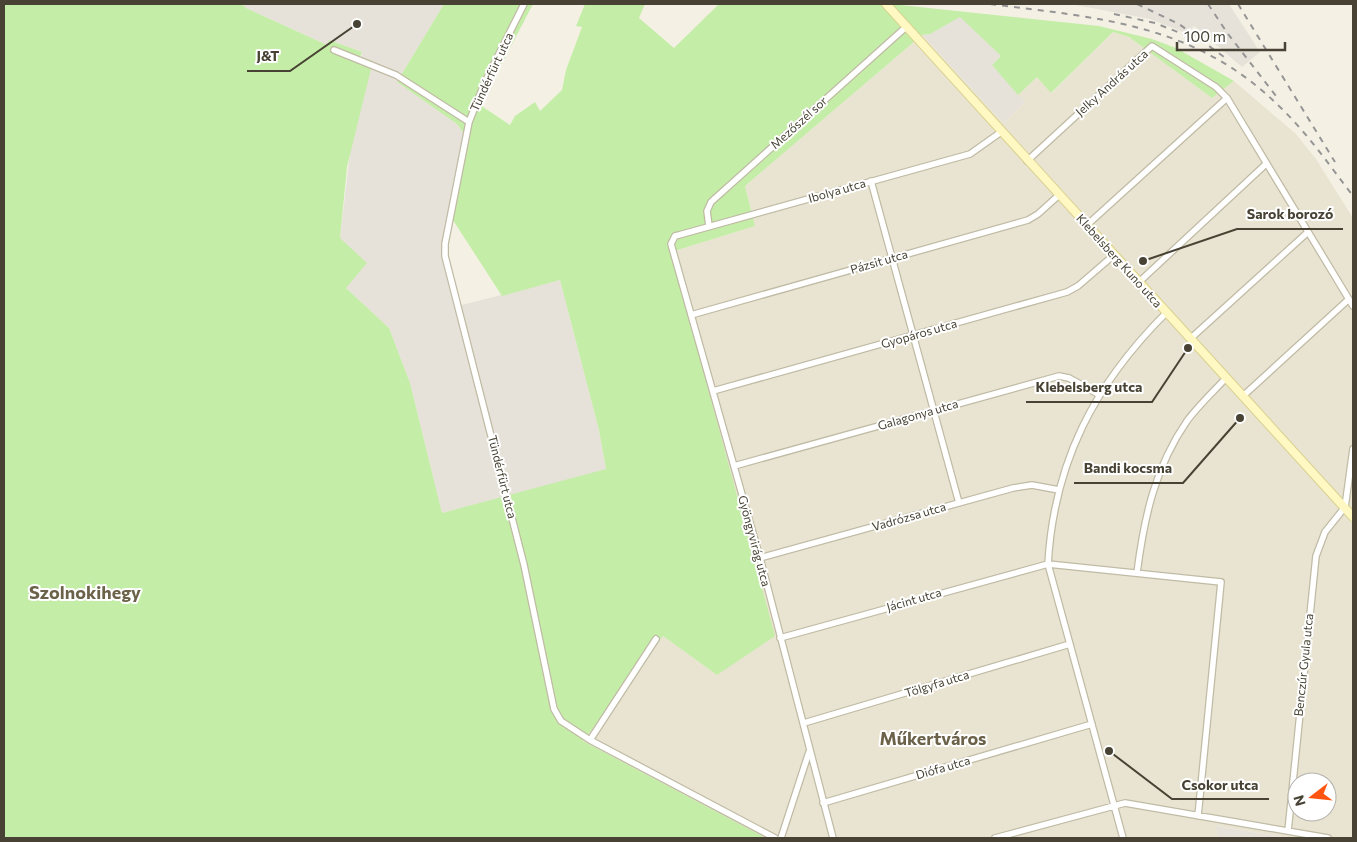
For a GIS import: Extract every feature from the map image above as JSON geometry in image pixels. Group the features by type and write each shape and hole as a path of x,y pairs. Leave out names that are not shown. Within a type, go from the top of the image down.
{"street":[{"name":"Tündérfürt utca","path":"524,4 485,82 469,122 445,244 447,268 524,565 554,709 561,721 590,740 774,838"},
{"name":"Klebelsberg Kuno utca","path":"885,4 1353,517"},
{"name":"Mezőszél sor","path":"709,226 707,211 711,202 906,27"},
{"name":"Jelky András utca","path":"1027,161 1152,46 1216,87 1227,98"},
{"path":"334,50 396,75 469,122"},
{"path":"1087,225 1227,98 1353,306"},
{"name":"Ibolya utca","path":"672,244 675,236 970,154 1001,132"},
{"path":"1138,282 1266,164"},
{"path":"871,181 959,502"},
{"name":"Pázsit utca","path":"691,314 1028,220 1059,195"},
{"path":"1190,339 1308,232"},
{"name":"Gyöngyvirág utca","path":"672,244 760,558 804,724 809,752 833,838"},
{"name":"Gyopáros utca","path":"713,391 1067,292 1078,286 1114,255"},
{"path":"1242,396 1349,299"},
{"path":"1123,838 1048,564 1053,517 1072,449 1098,394 1125,357 1166,313"},
{"name":"Galagonya utca","path":"734,466 1059,376 1070,378 1098,394"},
{"path":"1137,573 1142,528 1156,480 1188,420 1226,378"},
{"path":"1344,507 1351,490 1353,449"},
{"name":"Vadrózsa utca","path":"760,558 1023,485 1059,490"},
{"name":"Benczúr Gyula utca","path":"1288,831 1316,556 1325,532 1344,507"},
{"path":"1048,564 1221,582 1198,816"},
{"name":"Jácint utca","path":"780,638 1048,564"},
{"path":"590,740 656,639"},
{"name":"Tölgyfa utca","path":"804,724 1070,644"},
{"name":"Diófa utca","path":"823,803 1092,724"},
{"path":"780,838 809,752"},
{"path":"995,838 1125,803 1328,838"}],"shaded area":[{"path":"242,4 444,4 397,82 457,124 464,134 441,256 454,307 560,280 599,430 606,470 442,513 410,383 389,328 346,288 340,238 362,52 329,40 327,45 246,8"},
{"path":"1070,4 1229,4 1260,52 1242,67 1194,26 1188,34 1150,19"},
{"path":"960,16 1001,56 992,65 1025,102 1004,123 922,35 930,34"},
{"path":"1113,32 1129,37 1212,98 1234,81 1296,134 1316,159 1353,218 1353,838 1288,838 1217,826 1218,838 766,838 583,741 663,636 717,675 671,252 755,226 745,186 922,35 1004,123 1025,102 1018,95 1037,77 1052,93"},
{"path":"1216,826 1288,838 1218,838"}],"green space":[{"path":"4,4 242,4 246,8 327,45 329,40 362,52 360,57 373,61 347,167 340,238 367,263 346,288 389,328 410,383 442,513 606,469 599,430 560,280 502,296 449,214 464,134 457,124 397,82 444,4 533,4 480,105 510,125 515,116 535,102 540,111 562,90 566,70 582,27 576,26 585,4 645,4 639,18 674,48 719,4 891,4 1099,26 1152,39 1176,48 1234,81 1212,98 1129,37 1113,32 1051,93 1037,77 1018,95 992,65 1001,56 960,17 930,34 922,35 745,186 755,226 671,252 775,636 717,675 663,636 583,741 766,838 4,838"}],"railway":[{"path":"990,4 1109,21 1146,30 1181,42 1216,58 1249,80 1291,118 1310,139 1353,196"},
{"path":"1137,4 1179,24 1224,57"},
{"path":"1208,4 1228,34 1276,96"},
{"path":"1238,4 1335,162"},
{"path":"1114,14 1155,23 1190,37"}],"place":[{"name":"J&T","path":"357,24"},
{"name":"Sarok borozó","path":"1143,261"},
{"name":"Klebelsberg utca","path":"1188,348"},
{"name":"Bandi kocsma","path":"1240,418"},
{"name":"Csokor utca","path":"1109,751"}],"district":[{"name":"Szolnokihegy","path":"85,593"},
{"name":"Műkertváros","path":"933,739"}]}
